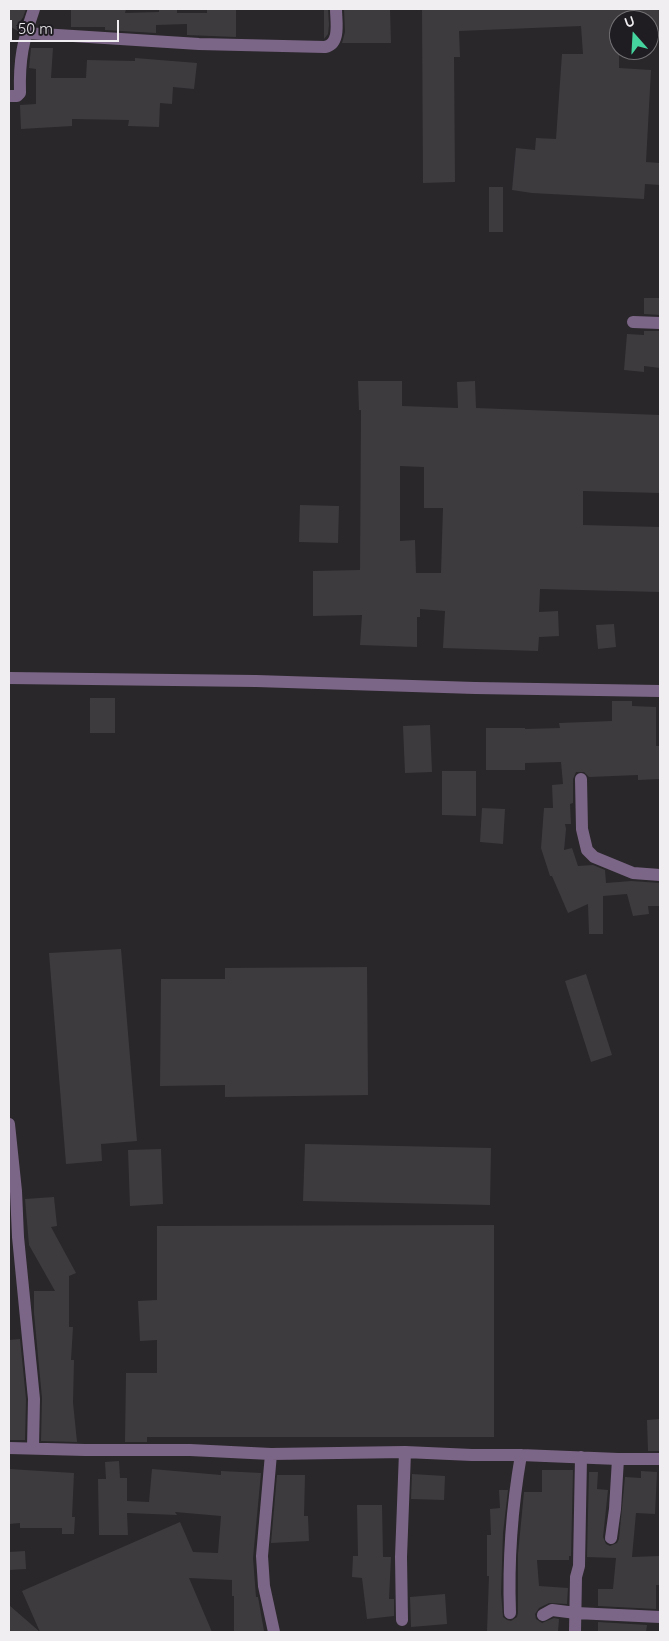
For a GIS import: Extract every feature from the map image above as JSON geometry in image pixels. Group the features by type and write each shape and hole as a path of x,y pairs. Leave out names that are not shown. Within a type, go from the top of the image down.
{"street":[{"path":"9,96 17,96 20,93 21,56 34,9"},
{"path":"26,33 199,44 325,47 331,45 336,39 336,9"},
{"path":"633,322 660,323"},
{"path":"9,678 247,681 660,691"},
{"path":"581,780 582,830 587,850 594,857 634,873 660,875"},
{"path":"9,1124 34,1399 33,1448"},
{"path":"9,1448 181,1450 270,1454 405,1452 660,1459"},
{"path":"402,1620 401,1557 405,1452"},
{"path":"270,1454 262,1556 264,1586 274,1632"},
{"path":"510,1613 511,1550 515,1488 521,1455"},
{"path":"575,1632 576,1577 579,1566 581,1457"},
{"path":"611,1538 618,1459"},
{"path":"543,1615 552,1610 660,1617"}],"building":[{"path":"9,9 26,9 18,31 9,26"},
{"path":"71,9 126,9 125,13 159,12 159,9 177,9 177,13 207,13 207,9 236,9 236,37 187,35 187,24 156,25 156,33 105,30 105,27 71,27"},
{"path":"324,9 328,9 329,25 328,34 324,39"},
{"path":"344,9 390,9 391,43 342,43 345,32"},
{"path":"422,9 660,9 660,30 659,10 609,10 609,60 619,60 619,68 651,70 646,162 660,163 660,185 645,184 644,199 532,193 512,190 516,148 535,150 536,138 556,139 562,54 583,54 581,26 459,31 460,57 454,57 455,182 423,183"},
{"path":"31,48 53,48 51,78 86,78 87,60 135,61 135,58 197,63 194,89 173,87 172,104 160,103 159,127 128,126 129,120 72,119 72,126 21,129 20,105 36,104 36,69 29,68"},
{"path":"489,187 503,187 503,232 489,232"},
{"path":"644,298 660,298 660,315 644,314"},
{"path":"644,331 660,331 660,368 644,366 644,372 624,370 627,334 644,335"},
{"path":"358,381 402,381 402,406 458,408 457,382 475,381 476,408 660,415 660,493 583,491 583,525 660,527 660,592 540,589 539,612 558,611 559,636 539,637 538,651 443,648 445,611 420,609 420,617 417,617 417,647 360,645 362,615 313,616 313,571 360,570 361,410 359,410","holes":["400,466 424,467 424,508 443,508 441,573 416,573 415,540 400,541"]},
{"path":"300,505 339,506 338,543 299,542"},
{"path":"614,624 616,647 598,649 596,625"},
{"path":"90,698 115,698 115,733 90,733"},
{"path":"612,701 632,701 632,706 656,707 656,746 660,746 660,779 638,780 638,775 589,777 584,772 576,772 573,779 573,803 570,804 571,824 565,824 564,850 572,848 578,866 593,865 605,870 606,883 631,881 660,883 660,906 648,906 649,914 633,916 627,894 603,896 603,934 589,934 588,904 568,913 552,876 550,876 541,848 544,808 553,808 552,785 563,784 561,762 525,763 525,770 486,770 486,728 560,728 559,723 612,721"},
{"path":"430,725 432,772 405,773 403,726"},
{"path":"442,771 476,771 476,816 442,815"},
{"path":"482,808 505,809 503,844 480,842"},
{"path":"121,949 137,1141 101,1144 102,1161 66,1164 49,953"},
{"path":"367,967 368,1095 225,1097 225,1085 160,1086 161,979 225,979 225,968"},
{"path":"586,974 612,1055 591,1062 565,981"},
{"path":"305,1144 491,1148 490,1205 303,1201"},
{"path":"161,1149 163,1204 130,1206 128,1150"},
{"path":"54,1197 57,1226 51,1227 76,1273 69,1276 69,1327 73,1327 71,1360 74,1360 73,1403 77,1442 41,1441 42,1398 34,1313 34,1291 55,1291 29,1245 25,1199"},
{"path":"494,1225 494,1437 147,1437 147,1442 125,1442 126,1373 157,1373 157,1340 140,1341 138,1301 157,1300 157,1226"},
{"path":"20,1339 26,1399 25,1440 9,1440 9,1340"},
{"path":"660,1419 660,1451 648,1451 647,1420"},
{"path":"119,1461 120,1478 127,1478 127,1501 149,1502 152,1469 221,1475 221,1471 261,1473 253,1558 256,1597 258,1597 264,1631 234,1631 232,1580 189,1578 212,1632 40,1632 22,1591 180,1522 193,1552 218,1553 221,1516 175,1512 177,1515 127,1513 128,1535 99,1535 98,1479 106,1479 105,1462"},
{"path":"9,1469 74,1473 72,1517 75,1517 74,1534 62,1534 62,1528 20,1528 20,1523 9,1524"},
{"path":"542,1470 573,1470 571,1556 569,1556 569,1560 537,1560 539,1586 568,1588 567,1604 549,1603 539,1608 535,1614 536,1619 542,1623 554,1618 559,1619 558,1632 487,1632 489,1576 487,1576 487,1535 491,1535 490,1509 500,1508 499,1490 508,1490 503,1533 501,1593 503,1617 511,1621 517,1617 518,1613 518,1554 524,1492 542,1492"},
{"path":"641,1471 657,1472 655,1514 636,1513 632,1557 660,1556 660,1585 656,1585 656,1609 598,1606 598,1589 613,1589 616,1558 587,1557 589,1472 598,1472 597,1489 608,1490 603,1537 606,1544 610,1546 617,1543 619,1539 625,1477 641,1478"},
{"path":"412,1474 445,1476 444,1500 411,1499"},
{"path":"277,1475 305,1475 304,1516 308,1516 309,1541 271,1543"},
{"path":"357,1505 382,1505 383,1557 391,1557 389,1599 394,1599 394,1616 367,1619 362,1578 352,1577 353,1556 358,1556"},
{"path":"25,1551 26,1569 9,1570 9,1552"},
{"path":"445,1594 447,1624 411,1627 410,1597"},
{"path":"9,1605 40,1632 9,1632"},
{"path":"598,1622 647,1625 646,1632 598,1632"}]}
